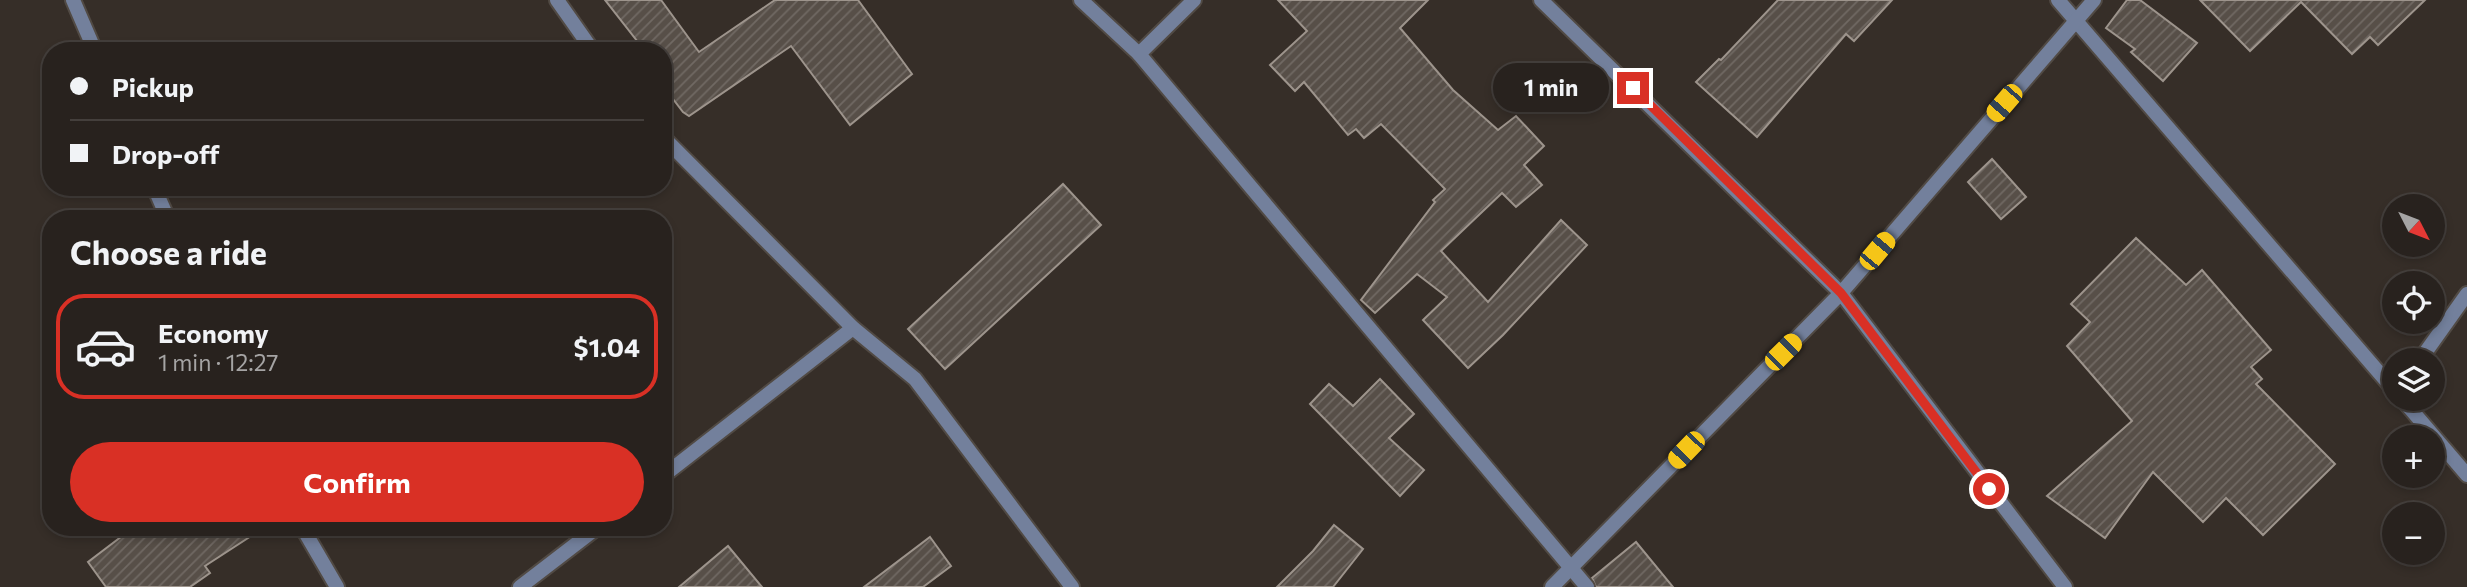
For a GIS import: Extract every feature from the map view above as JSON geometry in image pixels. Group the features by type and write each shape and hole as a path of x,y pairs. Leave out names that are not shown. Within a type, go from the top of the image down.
{"street":[{"path":"73,0 91,42"},
{"path":"557,0 587,42"},
{"path":"1080,0 1139,54 1587,587"},
{"path":"1139,54 1194,0"},
{"path":"1541,0 1841,293 2065,587"},
{"path":"2058,0 2382,376"},
{"path":"1552,587 1841,293 2094,0"},
{"path":"672,146 853,328 915,379 1072,587"},
{"path":"2429,348 2467,294"},
{"path":"672,469 853,328"},
{"path":"2412,411 2467,475"},
{"path":"307,536 337,587"},
{"path":"520,587 586,536"}],"building":[{"path":"605,0 661,0 699,52 775,0 858,0 912,74 850,125 791,46 689,116 672,98 672,42 638,42"},
{"path":"1278,0 1428,0 1400,28 1453,90 1498,130 1516,116 1544,146 1524,165 1542,185 1516,207 1502,193 1441,251 1488,302 1561,220 1587,245 1503,335 1468,368 1423,320 1447,297 1417,274 1375,313 1361,300 1435,202 1433,200 1445,189 1381,124 1364,138 1356,129 1348,135 1304,82 1295,91 1270,65 1307,31"},
{"path":"1778,0 1892,0 1854,41 1846,34 1757,137 1696,82 1721,60"},
{"path":"2127,0 2140,0 2197,43 2163,81 2131,52 2135,49 2106,28"},
{"path":"2200,0 2425,0 2378,45 2370,37 2352,54 2301,2 2250,51"},
{"path":"1992,159 2026,197 2001,219 1968,182"},
{"path":"1063,184 1101,225 945,369 908,329"},
{"path":"2136,238 2186,285 2202,270 2271,350 2251,367 2262,379 2256,384 2335,464 2263,535 2226,498 2203,522 2153,472 2105,538 2047,496 2132,421 2067,346 2090,322 2071,304"},
{"path":"1380,379 1414,414 1389,438 1424,470 1400,496 1310,404 1329,384 1353,406"},
{"path":"1334,525 1363,549 1333,587 1277,587 1313,551"},
{"path":"122,536 251,536 205,566 210,573 190,587 106,587 88,562"},
{"path":"930,537 951,566 923,587 864,587"},
{"path":"1636,542 1673,587 1596,587 1592,578"},
{"path":"728,546 762,587 679,587"}],"route":[{"path":"1633,88 1841,293 1989,489"}]}
